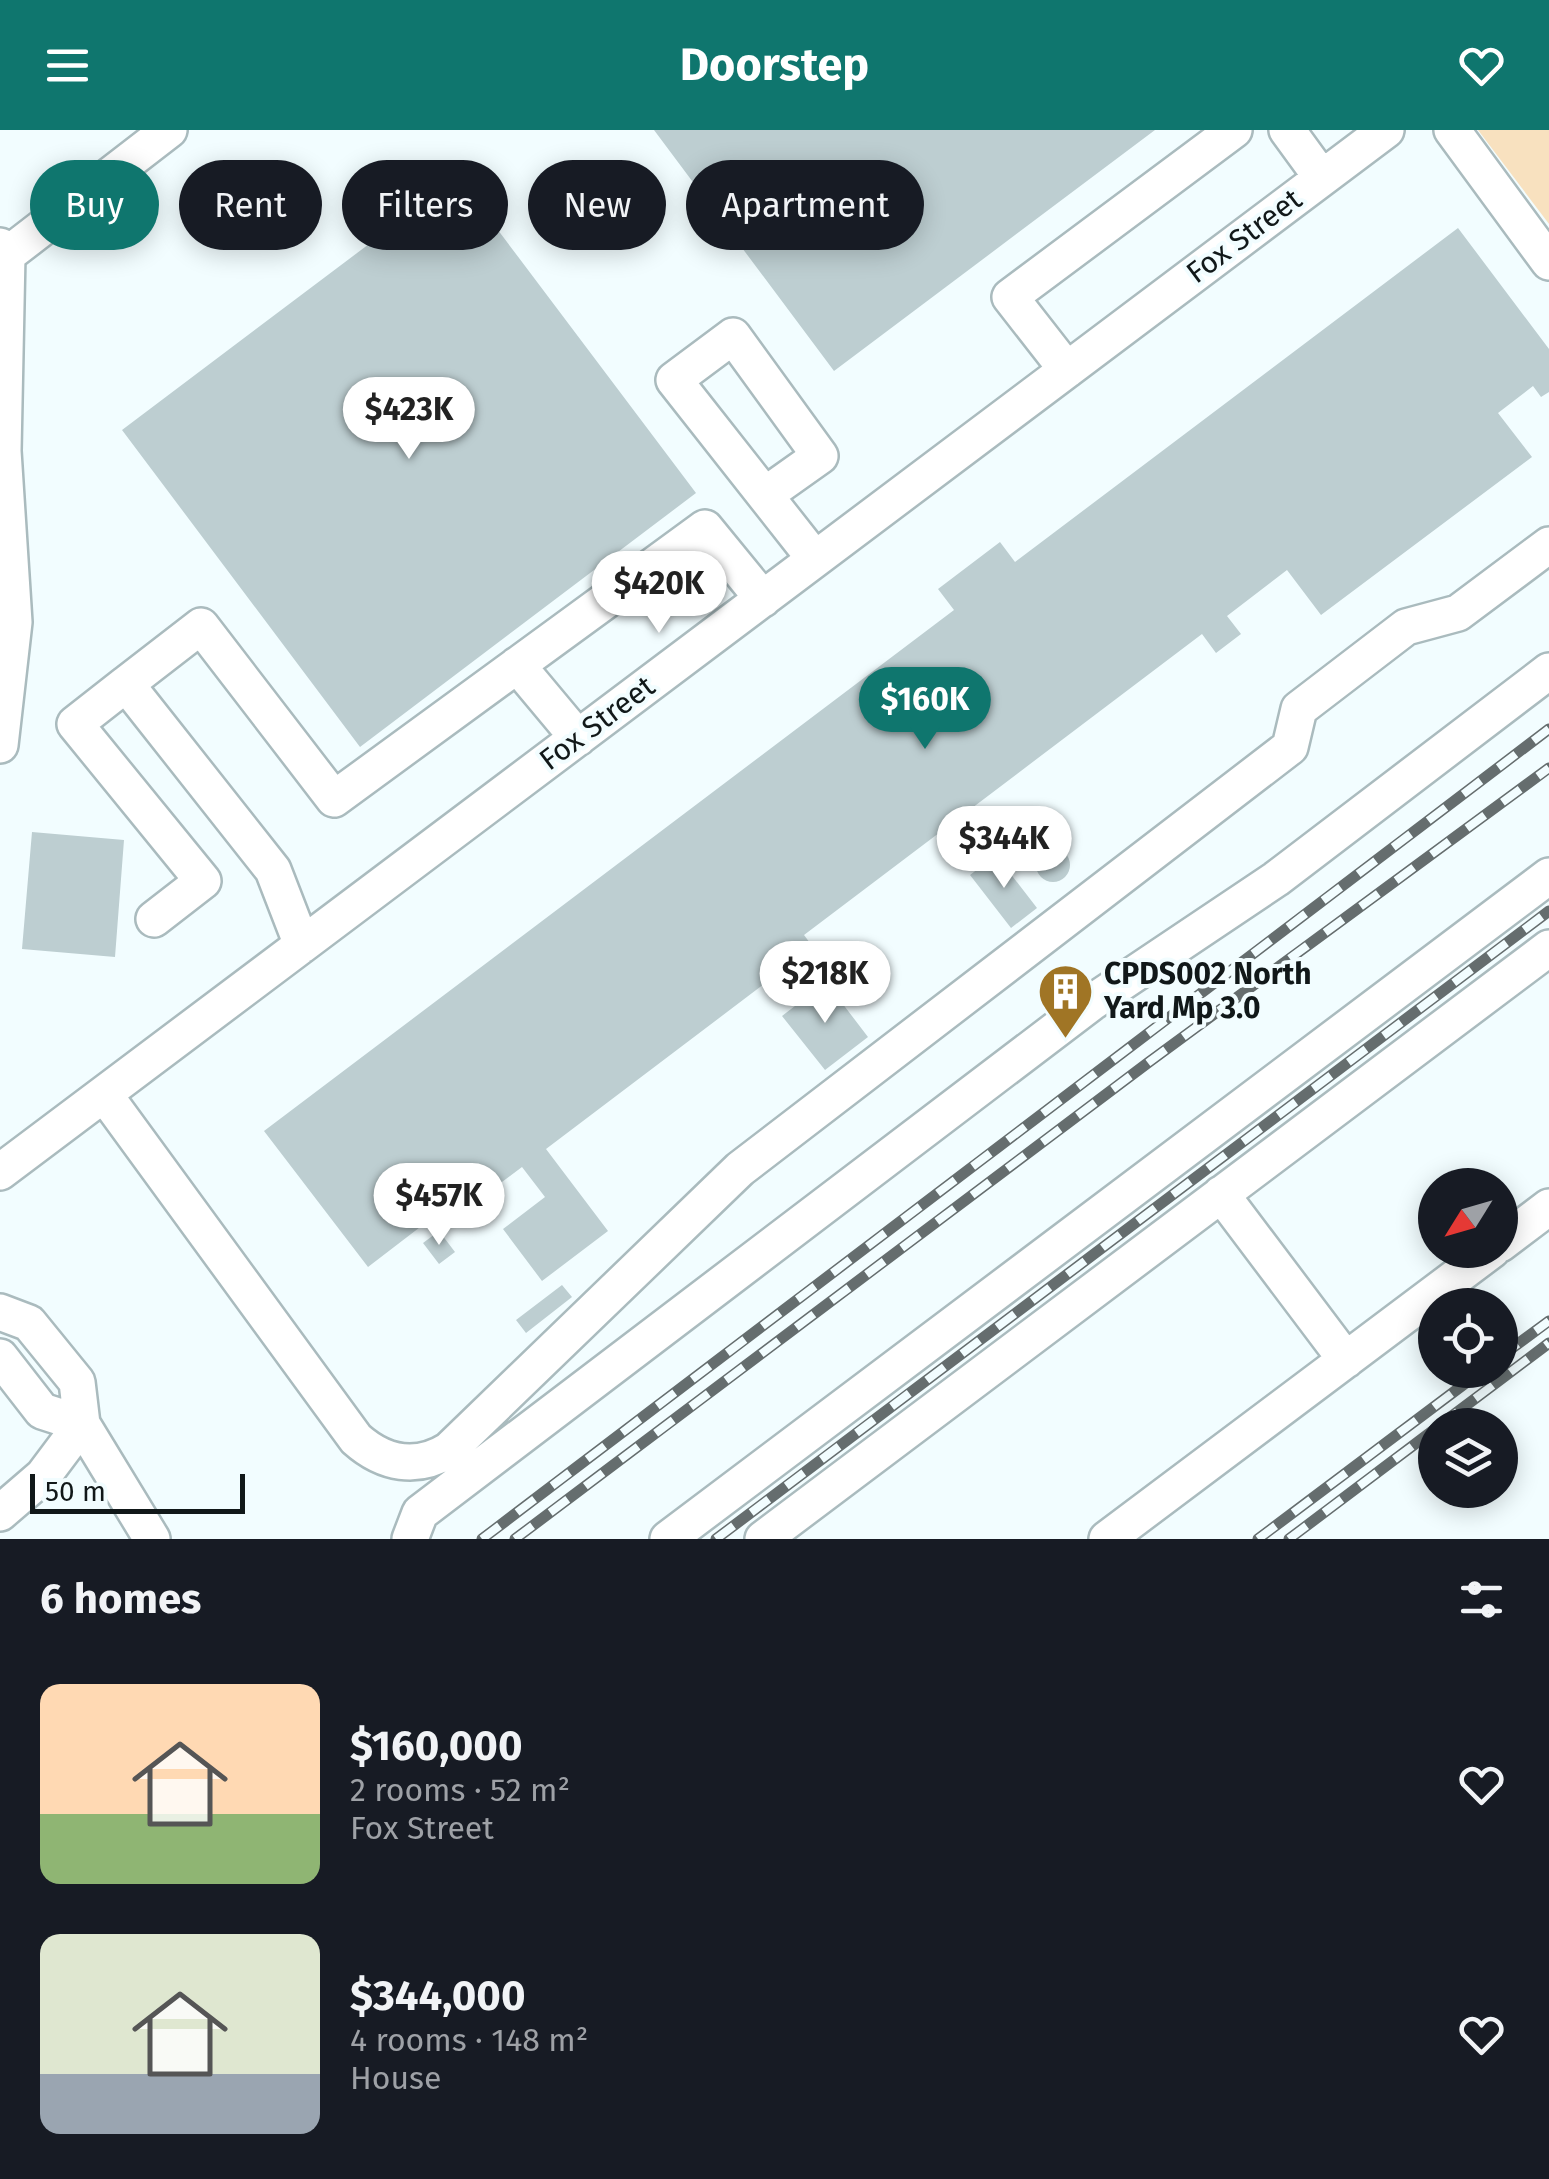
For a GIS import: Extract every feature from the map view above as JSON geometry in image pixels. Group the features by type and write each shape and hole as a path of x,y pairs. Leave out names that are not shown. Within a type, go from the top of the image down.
{"street":[{"path":"1,726 14,622 4,451 3,251 169,130"},
{"path":"1067,370 1010,298 1234,130"},
{"path":"1287,130 1322,178"},
{"name":"Fox Street","path":"0,1172 1386,130"},
{"path":"1452,130 1549,262"},
{"path":"765,495 816,559"},
{"path":"154,919 203,882 76,724 201,626 334,800 704,528 763,598"},
{"path":"104,1094 356,1439 371,1452 390,1460 428,1460 450,1450 740,1170 1290,747 1298,709 1406,627 1458,614 1549,545"},
{"path":"517,665 578,738"},
{"path":"410,1539 420,1513 1090,1004 1276,879 1549,670"},
{"path":"126,684 273,870 302,945"},
{"path":"668,1539 1549,876"},
{"path":"763,1539 1549,948"},
{"path":"1221,1194 1346,1360"},
{"path":"1518,1231 1549,1208"},
{"path":"1106,1539 1468,1268"},
{"path":"0,1312 30,1322 76,1382 82,1424 152,1539"},
{"path":"0,1357 42,1412 82,1424"},
{"path":"0,1513 43,1476 82,1424"}],"shaded area":[{"path":"1478,130 1549,130 1549,224"}],"building":[{"path":"654,130 1155,130 834,371 744,250 924,250 924,160 686,160 686,173"},
{"path":"1458,228 1549,349 1549,392 1541,397 1533,386 1498,413 1532,457 1321,615 1287,570 1227,616 1241,634 1216,653 1202,634 804,935 813,947 546,1149 608,1231 542,1281 503,1229 545,1197 522,1167 436,1231 428,1221 368,1267 264,1131 954,610 938,589 1000,542 1015,562"},
{"path":"508,243 696,493 360,747 122,430 361,250 508,250"},
{"path":"1047,816 1057,829 1042,840 1032,827"},
{"path":"32,832 124,840 115,957 22,949"},
{"path":"1053,848 1065,853 1070,865 1065,877 1053,882 1041,877 1036,865 1041,853"},
{"path":"996,855 1037,908 1011,928 970,875"},
{"path":"826,982 868,1037 825,1070 782,1016"},
{"path":"439,1231 455,1252 439,1264 423,1243"},
{"path":"562,1285 572,1297 526,1333 516,1320"}],"railway":[{"path":"482,1539 1549,729"},
{"path":"515,1539 1149,1062 1549,768"},
{"path":"716,1539 1549,911"},
{"path":"1518,1344 1549,1321"},
{"path":"1463,1408 1549,1343"},
{"path":"1258,1539 1459,1388"},
{"path":"1289,1539 1418,1442"}],"place":[{"name":"CPDS002 North Yard Mp 3.0","path":"1065,1040"}]}
